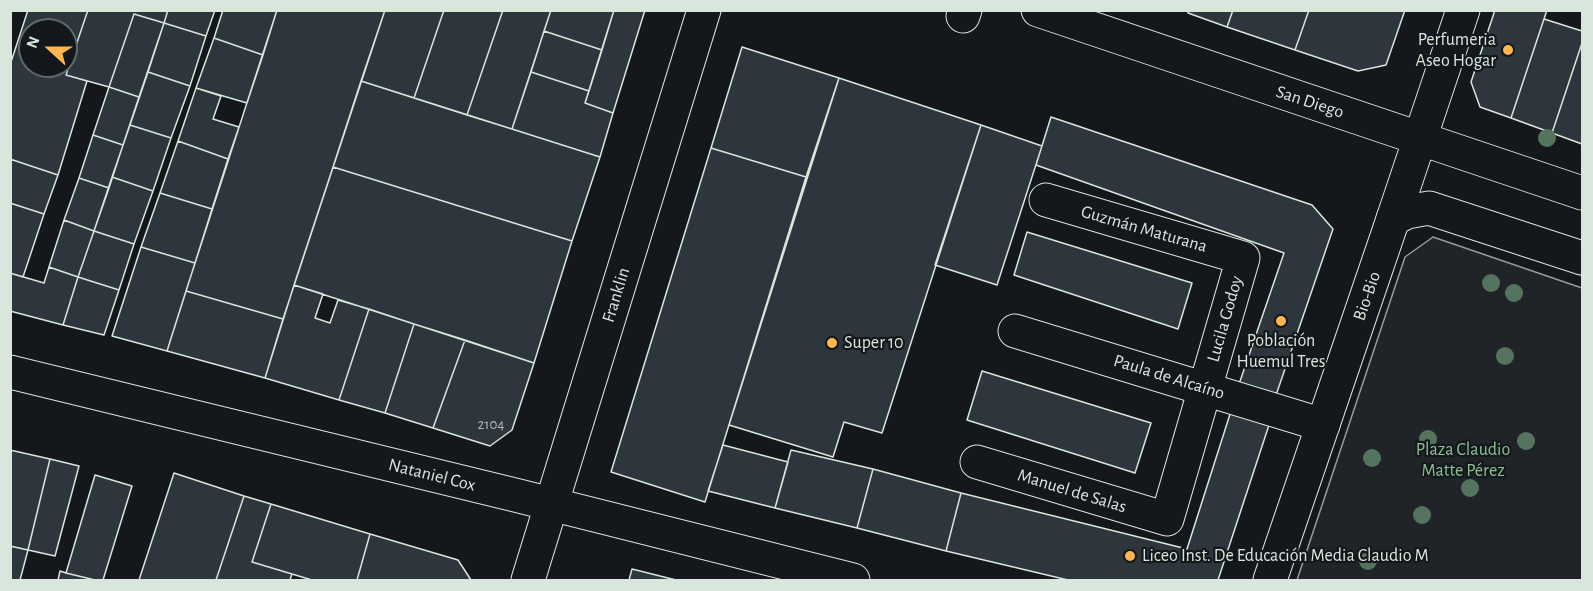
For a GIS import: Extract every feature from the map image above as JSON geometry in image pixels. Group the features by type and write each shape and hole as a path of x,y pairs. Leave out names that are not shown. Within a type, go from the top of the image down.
{"main road":[{"name":"Franklin","path":"528,580 704,10"},
{"name":"San Diego","path":"1038,10 1075,16 1582,193"},
{"name":"Bio-Bio","path":"1270,580 1463,10"},
{"name":"Guzmán Maturana","path":"1046,200 1243,258"},
{"path":"1393,219 1407,212 1429,208 1582,258"},
{"name":"Lucila Godoy","path":"1167,519 1243,258"},
{"name":"Paula de Alcaíno","path":"1015,331 1323,425"},
{"name":"Nataniel Cox","path":"10,372 853,580"},
{"name":"Manuel de Salas","path":"977,462 1167,519"}],"green space":[{"name":"Plaza Claudio Matte Pérez","path":"1433,237 1582,288 1582,580 1297,580 1405,257"}],"building":[{"path":"28,10 88,10 78,40 78,18 25,18"},
{"path":"88,10 168,10 164,23 134,14 109,87 77,78 78,40"},
{"path":"168,10 215,10 206,36 164,23"},
{"path":"223,10 277,10 263,55 214,38"},
{"path":"277,10 385,10 283,319 186,291"},
{"path":"385,10 444,10 414,98 361,81"},
{"path":"444,10 503,10 467,115 414,98"},
{"path":"503,10 551,10 512,129 467,115"},
{"path":"551,10 614,10 602,50 544,31"},
{"path":"614,10 645,10 613,113 585,103"},
{"path":"1189,10 1233,10 1227,27 1188,13"},
{"path":"1233,10 1309,10 1295,50 1227,27"},
{"path":"1309,10 1405,10 1386,65 1358,71 1295,50"},
{"name":"Perfumeria Aseo Hogar","path":"1495,10 1547,10 1511,118 1480,107 1471,82"},
{"path":"134,14 164,23 139,97 109,87"},
{"path":"1544,19 1582,31 1582,43 1552,133 1511,118"},
{"path":"164,23 206,36 190,86 148,72"},
{"path":"544,31 602,50 589,91 531,72"},
{"path":"214,38 263,55 247,103 196,88"},
{"path":"18,41 18,78 76,78 87,81 58,175 10,159 10,65"},
{"path":"1582,43 1582,144 1552,133"},
{"path":"742,47 839,78 806,177 711,148"},
{"path":"148,72 190,86 171,138 130,125"},
{"path":"531,72 589,91 585,103 613,113 600,157 512,129"},
{"name":"Super 10","path":"839,78 981,125 882,433 844,422 833,457 729,425"},
{"path":"361,81 600,157 572,241 333,167"},
{"path":"109,87 139,97 123,145 93,135"},
{"path":"196,88 221,96 213,119 239,127 228,159 178,141"},
{"name":"Población Huemul Tres","path":"1051,117 1312,205 1333,229 1274,401 1237,390 1284,253 1036,165"},
{"path":"130,125 171,138 153,191 112,177"},
{"path":"981,125 1042,146 997,285 935,265"},
{"path":"93,135 123,145 109,188 79,178"},
{"path":"178,141 228,159 212,209 160,193"},
{"path":"711,148 806,177 705,502 611,472"},
{"path":"10,159 58,175 44,214 10,203"},
{"path":"333,167 572,241 534,363 294,285"},
{"path":"112,177 153,191 134,244 94,231"},
{"path":"79,178 109,188 94,231 64,220"},
{"path":"160,193 212,209 195,263 141,247"},
{"path":"10,203 44,214 23,277 10,273"},
{"path":"64,220 94,231 78,277 49,267"},
{"path":"94,231 134,244 119,290 78,277"},
{"path":"1027,232 1192,283 1178,329 1014,275"},
{"path":"141,247 195,263 167,351 112,336"},
{"path":"49,267 78,277 63,325 10,311 10,273 44,283"},
{"path":"78,277 119,290 104,335 63,325"},
{"path":"294,285 323,294 315,318 330,323 338,300 369,309 339,400 265,378"},
{"path":"186,291 283,319 265,378 167,351"},
{"path":"369,309 414,324 385,413 339,400"},
{"path":"414,324 465,340 433,428 385,413"},
{"path":"465,340 534,363 512,430 490,446 433,428"},
{"path":"982,371 1151,423 1135,473 967,420"},
{"path":"1231,411 1270,422 1218,580 1068,580 946,551 961,493 1187,549"},
{"path":"723,445 788,462 775,508 708,491"},
{"path":"10,450 50,459 28,550 10,546"},
{"path":"791,450 873,469 857,528 775,508"},
{"path":"50,459 79,466 55,556 28,550"},
{"path":"873,469 961,493 946,551 857,528"},
{"path":"174,473 244,496 216,580 139,580"},
{"path":"95,475 132,486 103,580 66,573"},
{"path":"244,496 271,504 252,562 292,574 290,580 216,580"},
{"path":"271,504 370,534 357,580 312,580 252,562"},
{"path":"370,534 458,560 471,580 357,580"},
{"path":"10,546 28,550 20,580 10,580"},
{"path":"632,569 676,580 629,580"},
{"path":"60,571 66,573 95,580 58,580"}],"place":[{"name":"Perfumeria Aseo Hogar","path":"1508,50"},
{"name":"Población Huemul Tres","path":"1281,321"},
{"name":"Super 10","path":"832,343"},
{"name":"Liceo Inst. De Educación Media Claudio M","path":"1130,556"}]}
